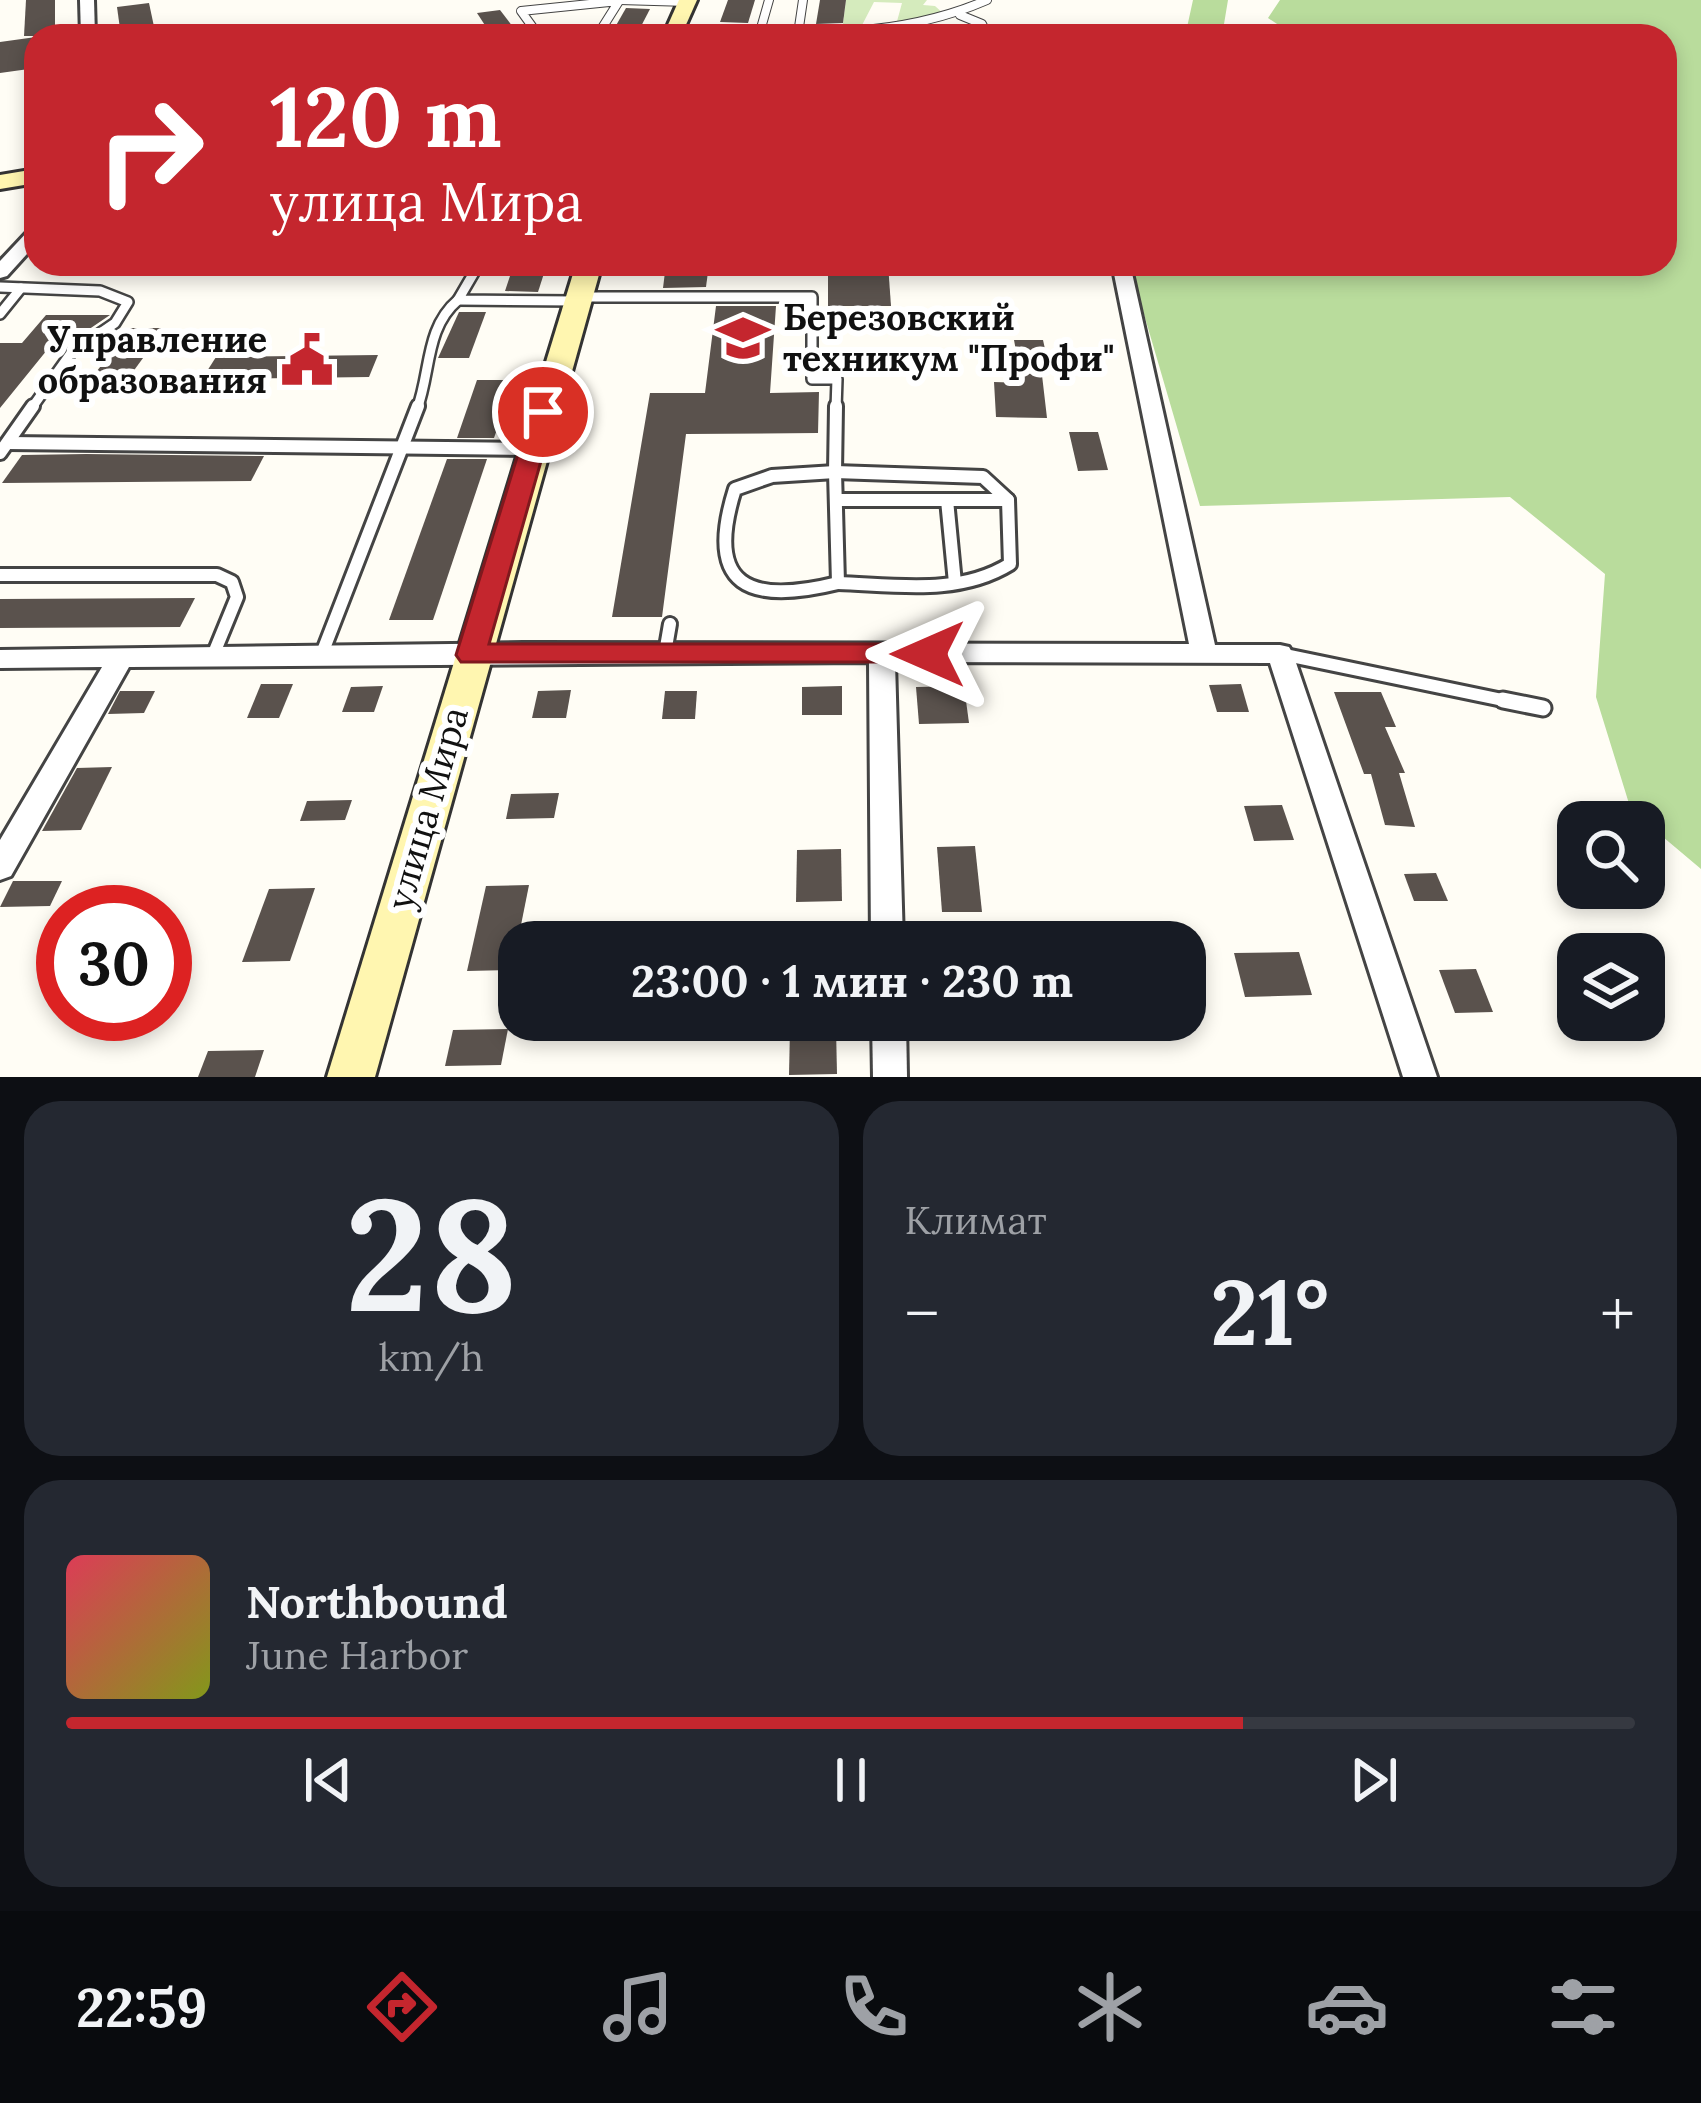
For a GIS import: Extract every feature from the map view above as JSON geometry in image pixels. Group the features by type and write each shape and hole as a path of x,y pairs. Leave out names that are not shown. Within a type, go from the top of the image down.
{"street":[{"path":"0,272 24,246"},
{"name":"улица Мира","path":"351,1077 585,276"},
{"path":"1123,276 1204,654"},
{"path":"882,654 887,921"},
{"path":"0,659 1280,654 1420,1077"},
{"path":"0,867 120,659"},
{"path":"889,1041 890,1077"}],"lane":[{"path":"926,24 960,15 987,0"},
{"path":"530,24 521,11 567,1 688,1"},
{"path":"960,15 982,24"},
{"path":"321,656 424,391 430,342 446,310 472,276"},
{"path":"0,287 100,291 128,302 115,323 71,353 4,447"},
{"path":"0,314 22,288"},
{"path":"458,300 812,297 812,379 837,379 838,583"},
{"path":"4,447 532,449"},
{"path":"835,472 983,477 1008,500 1010,564 1000,572 955,583 838,583 791,595 744,590 729,580 724,562 727,515 735,489 772,476 835,472"},
{"path":"836,500 1008,500"},
{"path":"946,500 955,583"},
{"path":"0,574 217,575 232,582 238,597 212,658"},
{"path":"665,653 670,624"},
{"path":"1280,654 1543,708"}],"green space":[{"path":"846,0 927,0 923,5 935,6 946,16 896,24 902,3 874,2 863,24 843,24"},
{"path":"1193,0 1228,0 1224,24 1188,24"},
{"path":"1280,0 1701,0 1701,869 1665,839 1665,801 1628,801 1596,697 1605,574 1510,497 1200,506 1134,280 1134,276 1677,276 1677,24 1277,24 1268,18"}],"building":[{"path":"26,0 55,0 55,24 25,24"},
{"path":"728,0 755,0 748,23 720,22"},
{"path":"820,0 846,0 843,23 816,24"},
{"path":"149,3 153,24 119,24 117,7"},
{"path":"626,8 650,9 642,24 617,24"},
{"path":"500,10 511,24 484,24 477,13"},
{"path":"24,39 24,70 0,73 0,42"},
{"path":"510,276 543,276 538,292 505,291"},
{"path":"664,276 707,276 706,287 663,288"},
{"path":"828,276 889,276 891,306 828,306"},
{"path":"716,306 776,306 770,393 819,392 818,433 686,434 662,617 612,617 650,393 705,393"},
{"path":"459,312 486,312 469,358 438,358"},
{"path":"46,315 110,315 82,334 60,334 0,408 0,343 22,343"},
{"path":"130,328 165,328 124,384 87,384"},
{"path":"1014,340 1043,340 1047,358 1040,358 1047,418 996,417 994,382 1022,383"},
{"path":"378,355 369,377 202,379 216,357"},
{"path":"477,380 514,380 494,438 457,438"},
{"path":"1069,432 1098,432 1108,470 1078,471"},
{"path":"22,455 264,456 251,481 2,483"},
{"path":"447,459 487,459 433,620 389,620"},
{"path":"195,598 180,627 0,628 0,599"},
{"path":"261,684 293,684 279,718 247,718"},
{"path":"1241,684 1249,712 1217,712 1209,685"},
{"path":"383,686 374,712 342,712 351,687"},
{"path":"842,686 842,715 802,715 802,687"},
{"path":"964,686 969,723 919,724 916,687"},
{"path":"571,690 566,718 532,718 538,691"},
{"path":"120,691 155,691 144,713 108,714"},
{"path":"665,691 697,691 695,719 662,719"},
{"path":"1334,692 1381,692 1396,727 1385,727 1405,773 1399,773 1415,827 1385,825 1371,774 1364,774"},
{"path":"112,767 81,830 42,831 77,768"},
{"path":"559,793 554,818 506,819 511,794"},
{"path":"352,800 345,820 300,821 307,801"},
{"path":"1282,805 1294,840 1254,841 1244,806"},
{"path":"975,846 982,912 942,912 937,847"},
{"path":"841,849 842,901 796,902 797,850"},
{"path":"1436,873 1448,901 1414,901 1404,874"},
{"path":"13,881 62,881 60,885 36,885 36,906 0,907"},
{"path":"529,885 522,921 498,921 498,970 467,971 486,886"},
{"path":"315,888 290,961 242,962 269,889"},
{"path":"1299,952 1312,995 1245,997 1234,953"},
{"path":"1476,969 1493,1012 1455,1013 1439,970"},
{"path":"498,1029 498,1041 506,1041 501,1065 445,1066 453,1030"},
{"path":"790,1041 836,1041 837,1074 789,1075"},
{"path":"264,1050 255,1077 198,1077 208,1051"}],"place":[{"name":"Березовский техникум \"Профи\"","path":"743,338"},
{"name":"Управление образования","path":"307,360"}],"route":[{"path":"543,412 471,655 928,654"}]}
